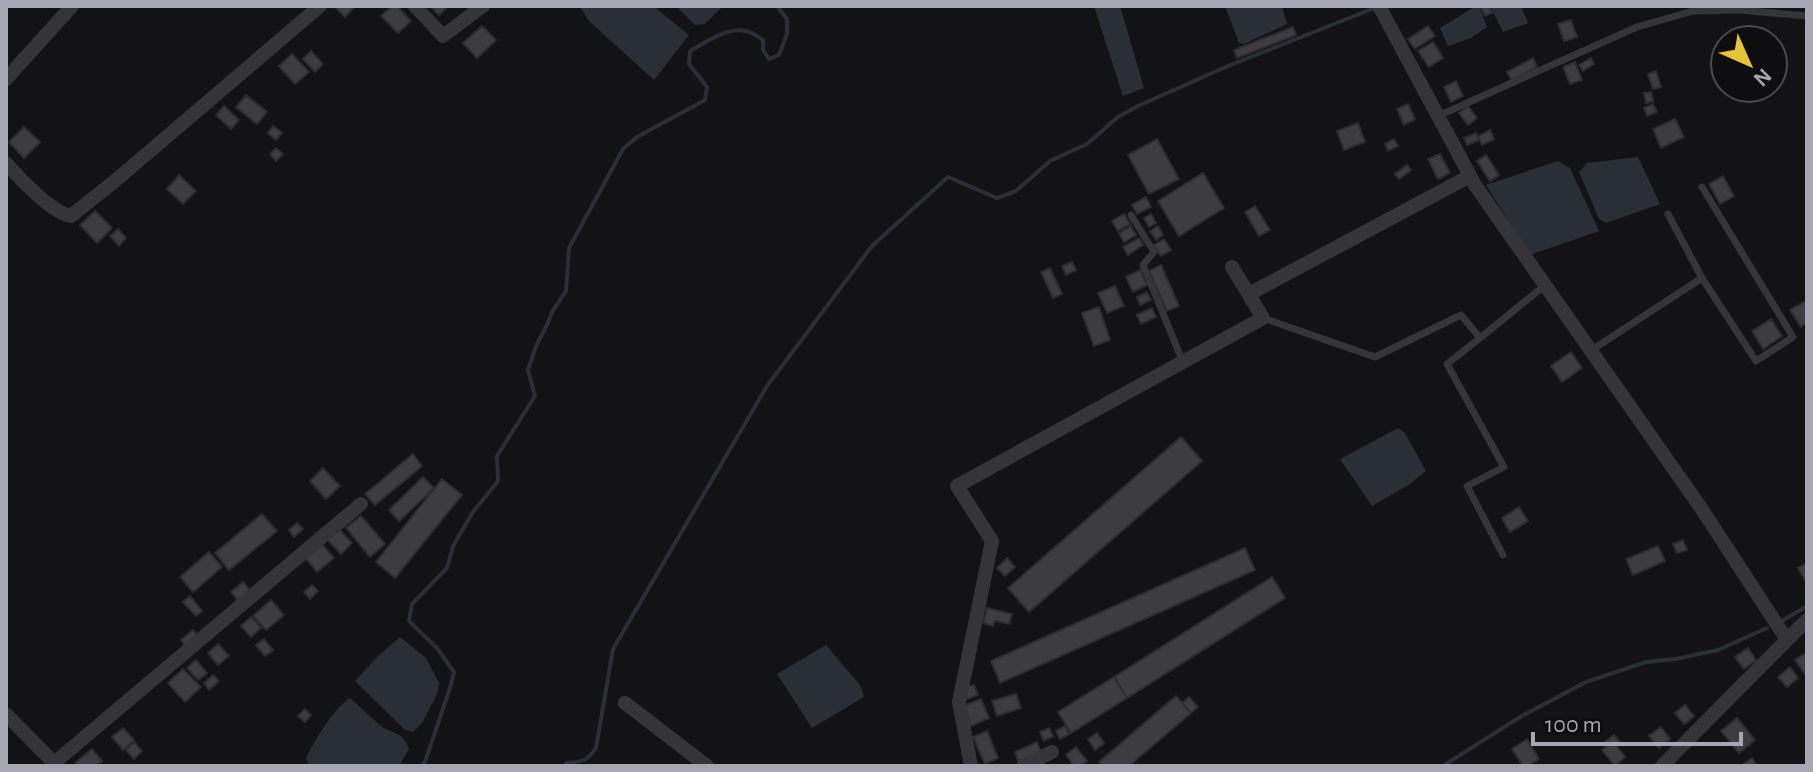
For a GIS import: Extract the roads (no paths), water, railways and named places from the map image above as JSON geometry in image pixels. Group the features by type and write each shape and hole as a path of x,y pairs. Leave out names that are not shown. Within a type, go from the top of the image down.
{"street":[{"path":"6,79 72,6"},
{"path":"6,163 46,201 64,215 71,216 320,6"},
{"path":"415,6 443,36 483,6"},
{"path":"1380,9 1470,176 1701,508 1787,640"},
{"path":"1249,294 1470,176"},
{"path":"971,766 959,702 992,541 957,486 1263,318 1232,267"},
{"path":"6,714 56,765 361,504"},
{"path":"1662,766 1807,620"},
{"path":"625,703 707,766"},
{"path":"6,737 17,726"},
{"path":"1023,766 1052,752"}],"lane":[{"path":"1438,116 1637,27 1693,11 1739,10 1807,16"},
{"path":"1668,214 1702,278 1756,361 1793,337 1702,187"},
{"path":"1131,215 1154,252 1143,265 1183,362"},
{"path":"1590,351 1702,278"},
{"path":"1503,555 1467,486 1504,467 1447,364 1544,286"},
{"path":"1263,318 1375,357 1461,315 1480,338"}],"waterway":[{"path":"421,766 425,762 454,672 437,648 409,621 412,604 447,568 453,546 473,512 498,481 497,456 535,396 528,370 552,312 566,291 569,248 623,149 637,137 705,100 707,87 689,64 690,51 717,36 739,30 763,40 763,50 769,59 779,55 787,34 787,19 777,6"},
{"path":"565,766 566,763 587,758 596,748 613,649 767,386 872,246 948,177 997,198 1016,191 1050,161 1087,144 1118,117 1138,106 1228,66 1377,7"},
{"path":"1782,621 1807,606"},
{"path":"1443,766 1520,717 1586,682 1646,662 1718,650 1767,628"}]}
